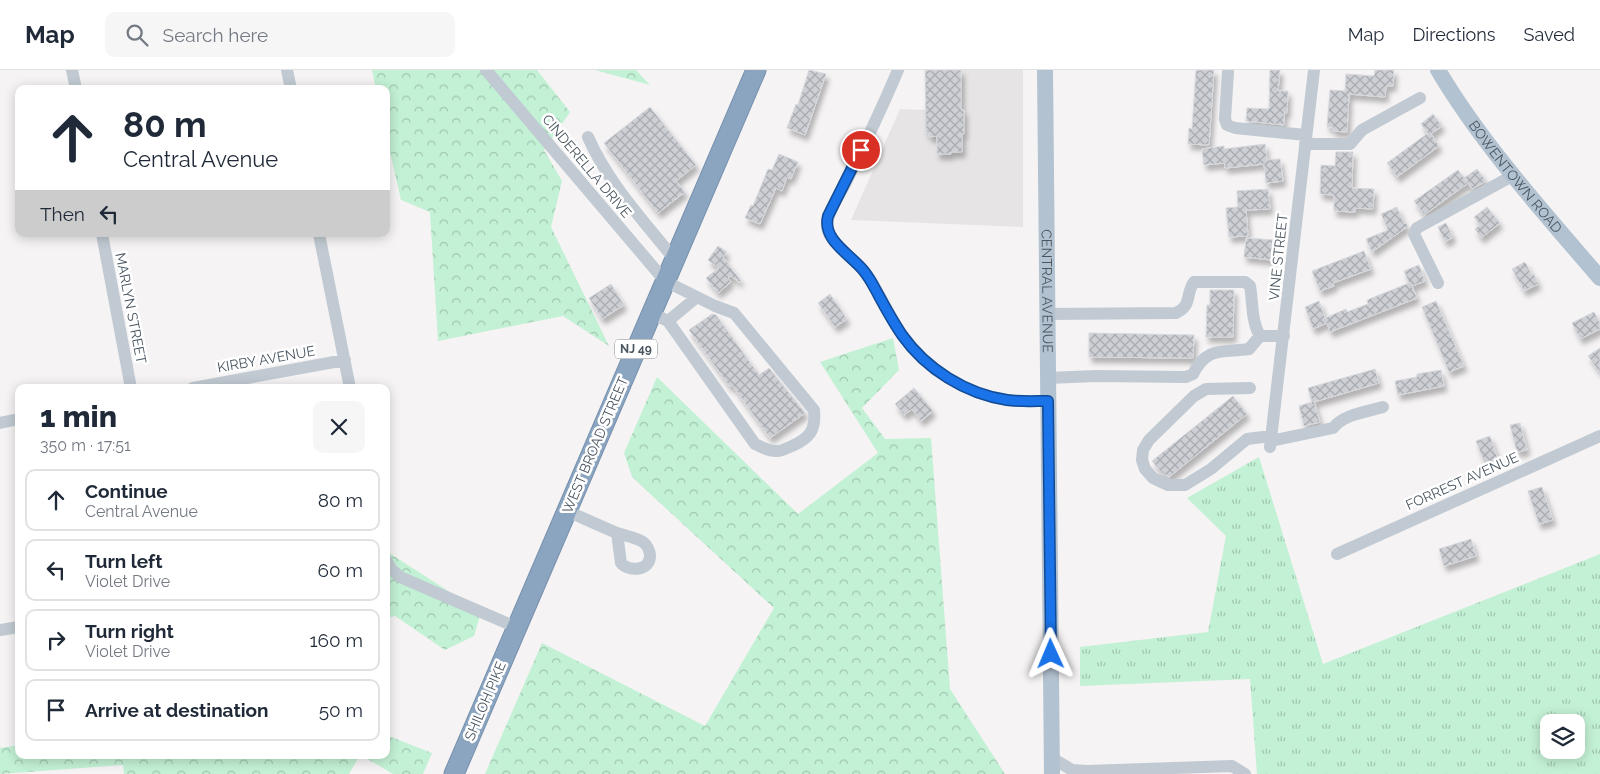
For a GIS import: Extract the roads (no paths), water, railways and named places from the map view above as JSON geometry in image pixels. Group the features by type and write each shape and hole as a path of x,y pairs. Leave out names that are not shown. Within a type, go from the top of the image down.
{"highway":[{"name":"WEST BROAD STREET","path":"516,627 567,511 660,317 665,281 756,70"},
{"name":"SHILOH PIKE","path":"454,774 516,627"}],"main road":[{"name":"CENTRAL AVENUE","path":"1045,70 1052,766"},
{"name":"BOWENTOWN ROAD","path":"1438,70 1484,137 1600,278"}],"street":[{"path":"72,70 75,85"},
{"path":"287,70 289,85"},
{"name":"CINDERELLA DRIVE","path":"486,70 665,281"},
{"path":"898,70 846,183 828,216 826,224 828,232 864,270 902,335 937,371 952,380 989,396 1006,400 1048,401"},
{"name":"VINE STREET","path":"1271,442 1314,70"},
{"path":"1228,72 1224,119 1227,125 1305,140 1350,144 1362,130 1420,98"},
{"path":"588,137 596,157 611,180 674,260"},
{"path":"1438,283 1414,234 1417,228 1514,175"},
{"name":"MARLYN STREET","path":"103,237 130,384"},
{"path":"321,237 349,384"},
{"path":"665,281 734,313 814,410 815,423 802,442 776,451 770,451 755,444 660,317 697,297"},
{"path":"1048,314 1176,312 1182,310 1188,302 1189,288 1194,282 1244,282 1250,286 1255,327 1260,336"},
{"path":"1048,378 1096,376 1186,377 1193,374 1198,364 1214,352 1249,349 1260,336 1284,336"},
{"name":"KIRBY AVENUE","path":"215,384 344,360"},
{"path":"1186,377 1189,389 1194,396"},
{"path":"1250,388 1206,390 1194,396 1149,440 1143,450 1142,460 1145,469 1153,478 1168,485 1185,485 1211,469 1247,439 1271,442 1332,428 1346,418 1383,407"},
{"path":"0,423 15,421"},
{"name":"FORREST AVENUE","path":"1337,554 1600,436"},
{"path":"567,511 617,533"},
{"path":"390,567 400,577 516,627"},
{"path":"0,630 15,628"},
{"path":"1052,766 1087,771 1232,766 1245,774"}]}
